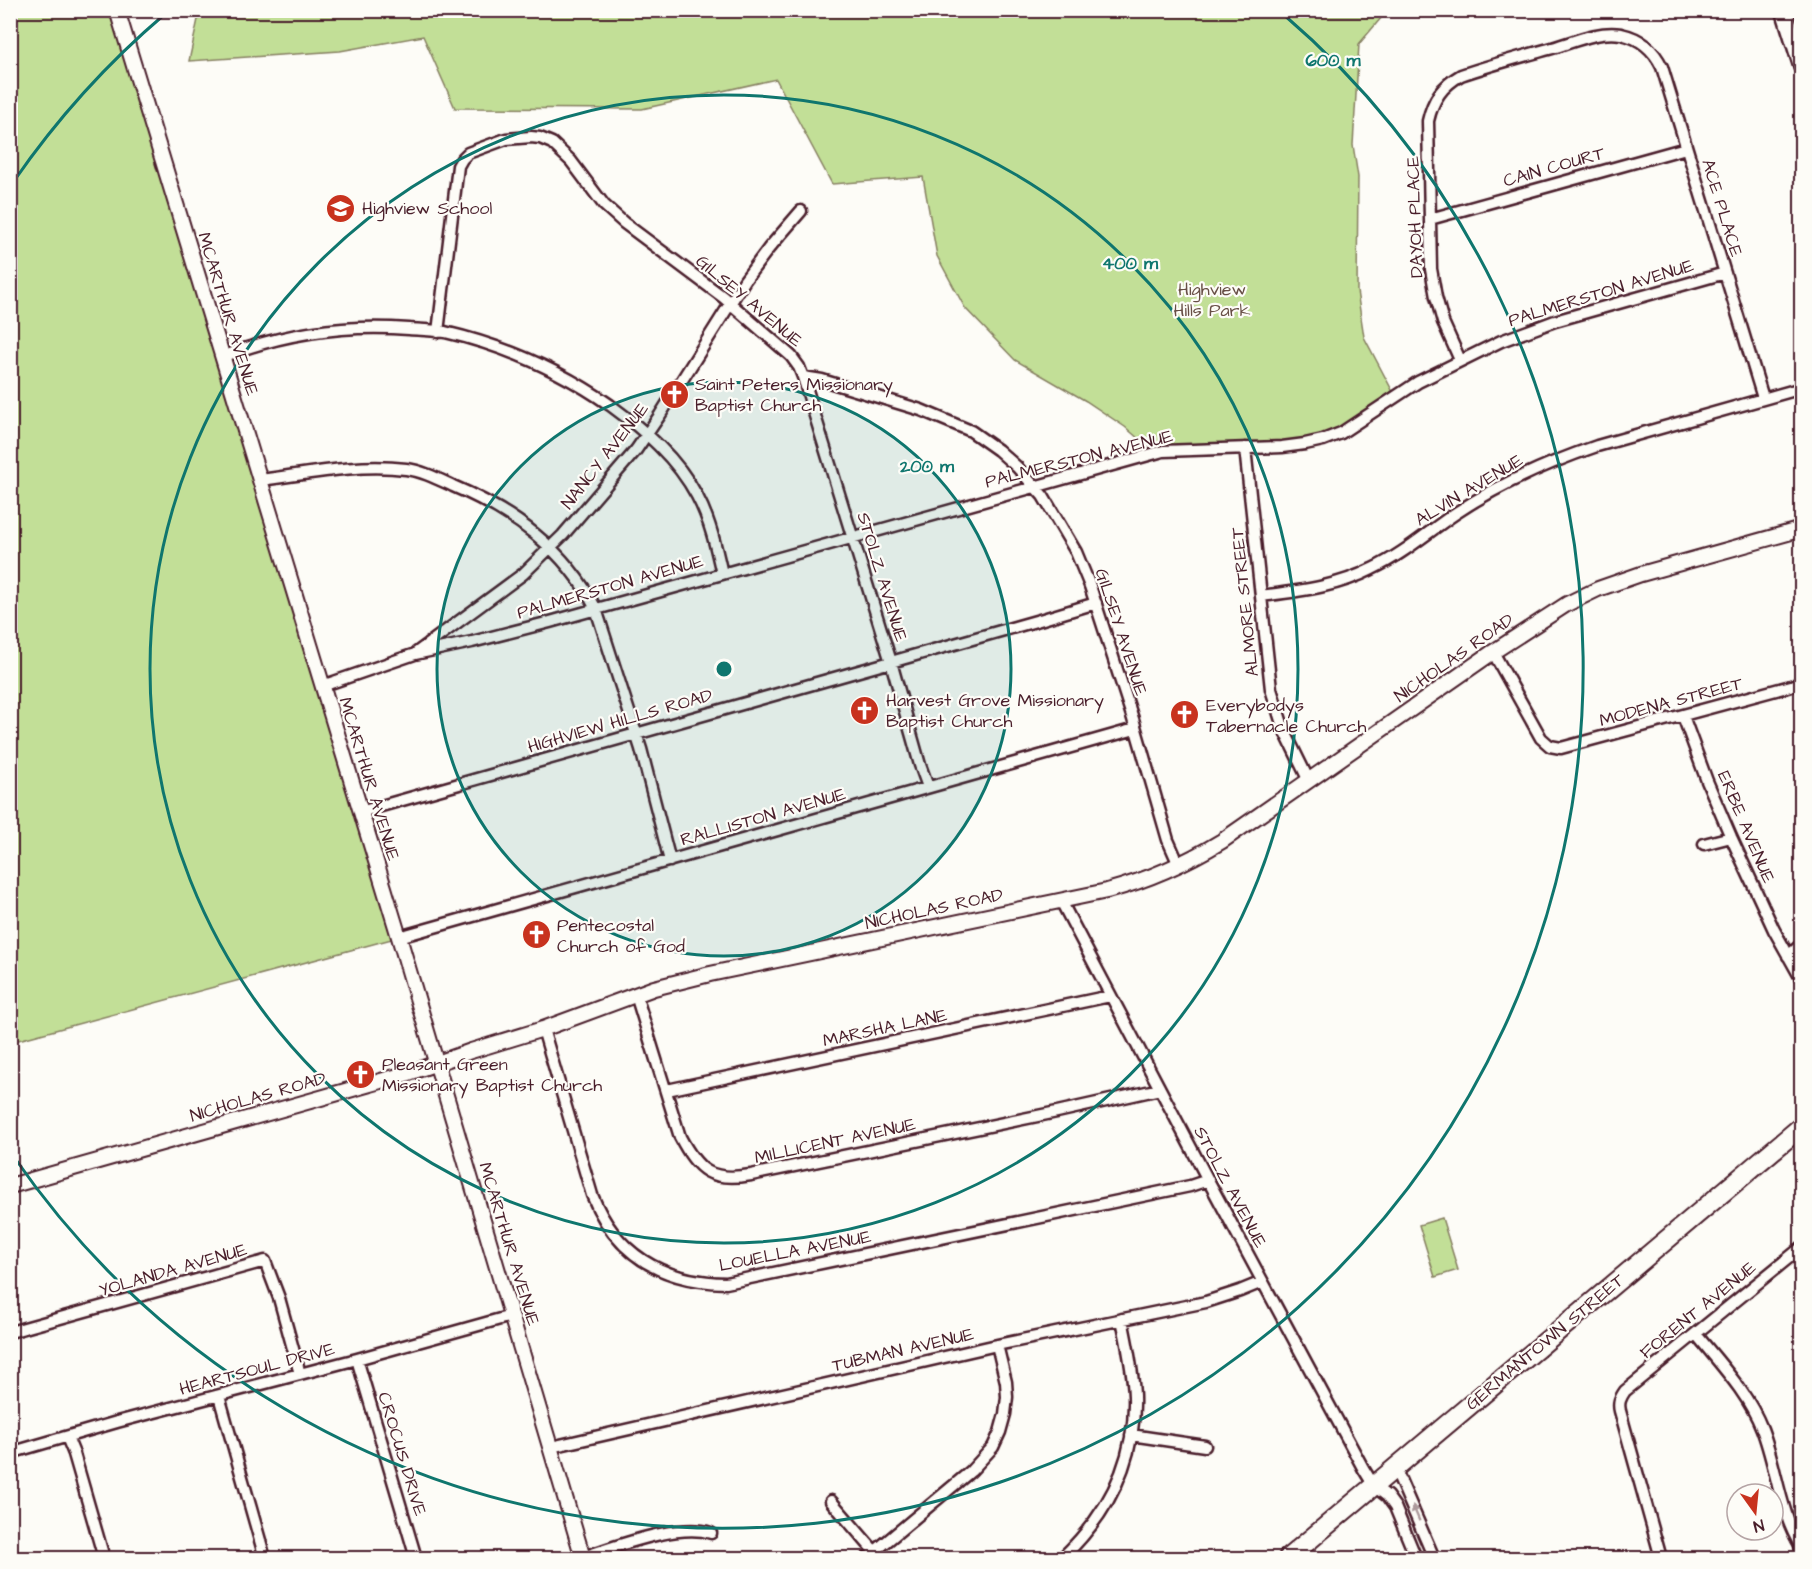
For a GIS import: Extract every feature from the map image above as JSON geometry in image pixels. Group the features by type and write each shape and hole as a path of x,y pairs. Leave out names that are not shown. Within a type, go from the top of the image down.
{"main road":[{"path":"1784,10 1802,67"},
{"name":"GERMANTOWN STREET","path":"1288,1558 1801,1128"}],"street":[{"name":"MCARTHUR AVENUE","path":"117,10 399,937 583,1558"},
{"name":"DAYOH PLACE","path":"1461,360 1449,336 1436,297 1431,269 1428,121 1437,97 1455,78 1476,70 1596,36 1613,34 1634,38"},
{"name":"ACE PLACE","path":"1634,38 1647,46 1659,61 1763,398"},
{"name":"GILSEY AVENUE","path":"438,332 458,166 464,155 479,148 523,137 540,138 552,143 571,161 604,205 624,223 731,303 791,356 803,377 822,380 912,407 971,430 1017,467 1043,496 1084,569 1136,729 1168,840 1179,865"},
{"name":"CAIN COURT","path":"1430,219 1686,148"},
{"name":"NANCY AVENUE","path":"415,654 523,574 551,547 620,469 647,434 745,280 801,211"},
{"name":"PALMERSTON AVENUE","path":"322,686 415,654 472,642 596,609 1163,451 1282,447 1323,440 1341,433 1418,382 1502,341 1555,321 1725,273"},
{"path":"222,357 274,339 318,331 374,328 438,332 504,349 541,364 584,387 647,434 666,452 697,496 711,530 722,574"},
{"name":"STOLZ AVENUE","path":"803,377 928,788"},
{"name":"ALVIN AVENUE","path":"1261,596 1323,587 1371,570 1493,491 1528,472 1574,453 1802,388"},
{"name":"ALMORE STREET","path":"1245,448 1274,701 1291,747 1309,781"},
{"path":"260,480 351,467 412,470 477,497 507,513 551,547 582,584 596,609 648,774 670,861"},
{"name":"NICHOLAS ROAD","path":"10,1186 409,1073 543,1029 654,988 700,976 1123,887 1179,865 1222,842 1493,652 1567,604 1598,589 1658,568 1802,529"},
{"name":"HIGHVIEW HILLS ROAD","path":"360,812 1096,603"},
{"name":"MODENA STREET","path":"1493,652 1541,738 1550,746 1561,748 1802,683"},
{"name":"ERBE AVENUE","path":"1683,716 1707,781 1756,893 1802,980"},
{"name":"RALLISTON AVENUE","path":"399,937 1136,729"},
{"path":"1704,844 1731,837"},
{"name":"STOLZ AVENUE","path":"1061,901 1208,1180 1374,1486 1387,1496 1395,1507 1416,1558"},
{"path":"1788,956 1802,944"},
{"name":"MILLICENT AVENUE","path":"636,995 680,1137 694,1161 709,1173 722,1177 735,1178 1160,1089"},
{"name":"MARSHA LANE","path":"667,1090 1110,996"},
{"name":"LOUELLA AVENUE","path":"543,1029 592,1196 600,1212 615,1235 635,1255 661,1271 696,1282 726,1283 1178,1189 1208,1180"},
{"name":"FORENT AVENUE","path":"1661,1558 1619,1402 1625,1391 1802,1247"},
{"name":"YOLANDA AVENUE","path":"10,1332 265,1261 279,1298 300,1374"},
{"name":"TUBMAN AVENUE","path":"551,1448 997,1345 1206,1302 1263,1282"},
{"name":"HEARTSOUL DRIVE","path":"10,1453 511,1316"},
{"path":"1062,1558 1086,1535 1109,1502 1131,1435 1134,1410 1133,1385 1122,1319"},
{"path":"1696,1334 1752,1408 1765,1438 1788,1521 1802,1548"},
{"path":"831,1501 871,1555 971,1471 993,1447 1005,1414 1006,1382 997,1345"},
{"name":"CROCUS DRIVE","path":"357,1359 416,1558"},
{"path":"219,1396 265,1558"},
{"path":"1131,1435 1205,1446"},
{"path":"67,1437 104,1558"},
{"path":"1395,1468 1434,1558"},
{"path":"583,1558 664,1534 694,1530 711,1533"}],"green space":[{"name":"Highview Hills Park","path":"200,10 1387,11 1359,44 1353,145 1358,177 1357,291 1364,337 1393,392 1346,424 1307,439 1284,443 1146,445 1125,427 1086,401 1015,360 965,308 937,256 923,177 832,184 776,79 642,109 455,108 423,36 340,51 189,61"},
{"path":"11,11 117,11 399,937 11,1042"},
{"path":"1442,1218 1458,1270 1435,1277 1419,1225"}],"place":[{"name":"Highview School","path":"341,208"},
{"name":"Saint Peters Missionary Baptist Church","path":"674,394"},
{"name":"Harvest Grove Missionary Baptist Church","path":"865,710"},
{"name":"Everybodys Tabernacle Church","path":"1185,715"},
{"name":"Pentecostal Church of God","path":"536,935"},
{"name":"Pleasant Green Missionary Baptist Church","path":"361,1074"}]}
